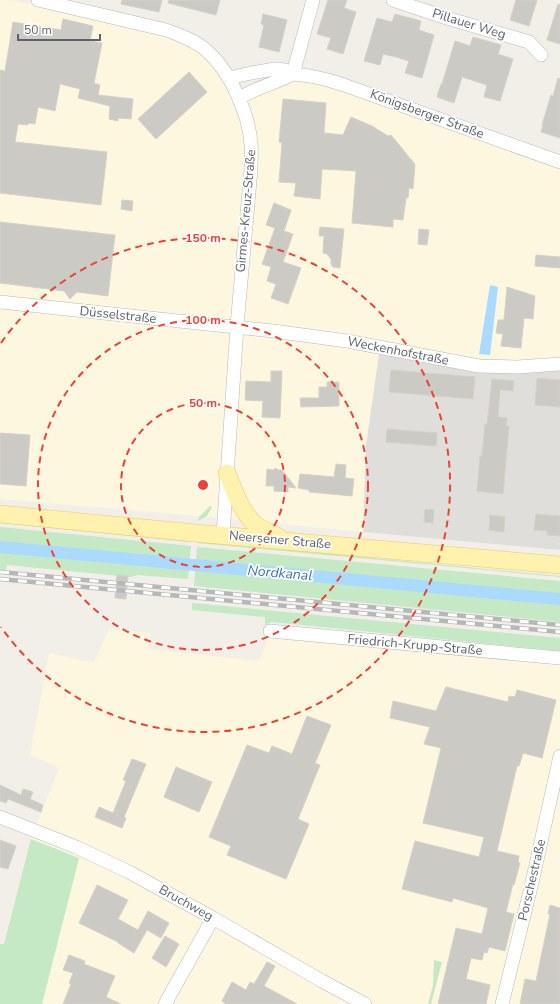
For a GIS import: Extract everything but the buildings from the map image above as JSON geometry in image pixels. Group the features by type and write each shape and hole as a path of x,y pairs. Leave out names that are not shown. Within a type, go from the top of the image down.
{"main road":[{"path":"227,474 247,516 256,524 288,541"},
{"name":"Neersener Straße","path":"0,514 288,541 560,564"}],"street":[{"name":"Girmes-Kreuz-Straße","path":"38,0 166,30 185,37 198,44 220,65 229,78 244,111 252,144 252,157 236,326 223,535"},
{"path":"239,98 292,74 313,0"},
{"name":"Pillauer Weg","path":"393,0 450,19 529,42 541,55"},
{"name":"Königsberger Straße","path":"229,78 275,69 285,70 292,74 316,77 344,85 560,162"},
{"name":"Düsselstraße","path":"0,302 236,326"},
{"name":"Weckenhofstraße","path":"236,326 347,341 480,366 518,367 560,364"},
{"name":"Friedrich-Krupp-Straße","path":"270,631 560,658"},
{"name":"Porschestraße","path":"502,1004 560,756"},
{"name":"Bruchweg","path":"0,817 76,847 129,872 364,1004"},
{"path":"165,1004 213,918"}],"shaded area":[{"path":"0,0 9,0 140,25 197,45 238,100 263,87 310,77 560,164 560,550 0,499"},
{"path":"379,354 468,371 493,373 560,370 560,550 363,532 366,445"},
{"path":"109,629 150,633 148,649 259,661 270,635 560,662 560,1004 42,1004 79,858 31,839 59,768 30,755 49,653 94,663"}],"green space":[{"path":"210,506 212,507 207,516 198,521 199,517"},
{"path":"0,521 189,540 189,542 0,523"},
{"path":"0,527 191,546 188,579 138,575 131,577 7,565 6,570 0,570"},
{"path":"197,541 560,576 560,577 197,543"},
{"path":"197,547 560,581 560,622 194,586"},
{"path":"192,603 560,638 560,651 272,622 265,625 265,617 192,610"},
{"path":"31,839 79,858 42,1004 0,1004 0,944 4,944"},
{"path":"434,960 442,962 431,1004 428,1004 433,985"}],"water":[{"path":"490,285 498,287 490,355 479,354"}],"waterway":[{"name":"Nordkanal","path":"0,547 560,599"}],"railway":[{"path":"0,572 560,625"},
{"path":"0,579 560,632"}]}
